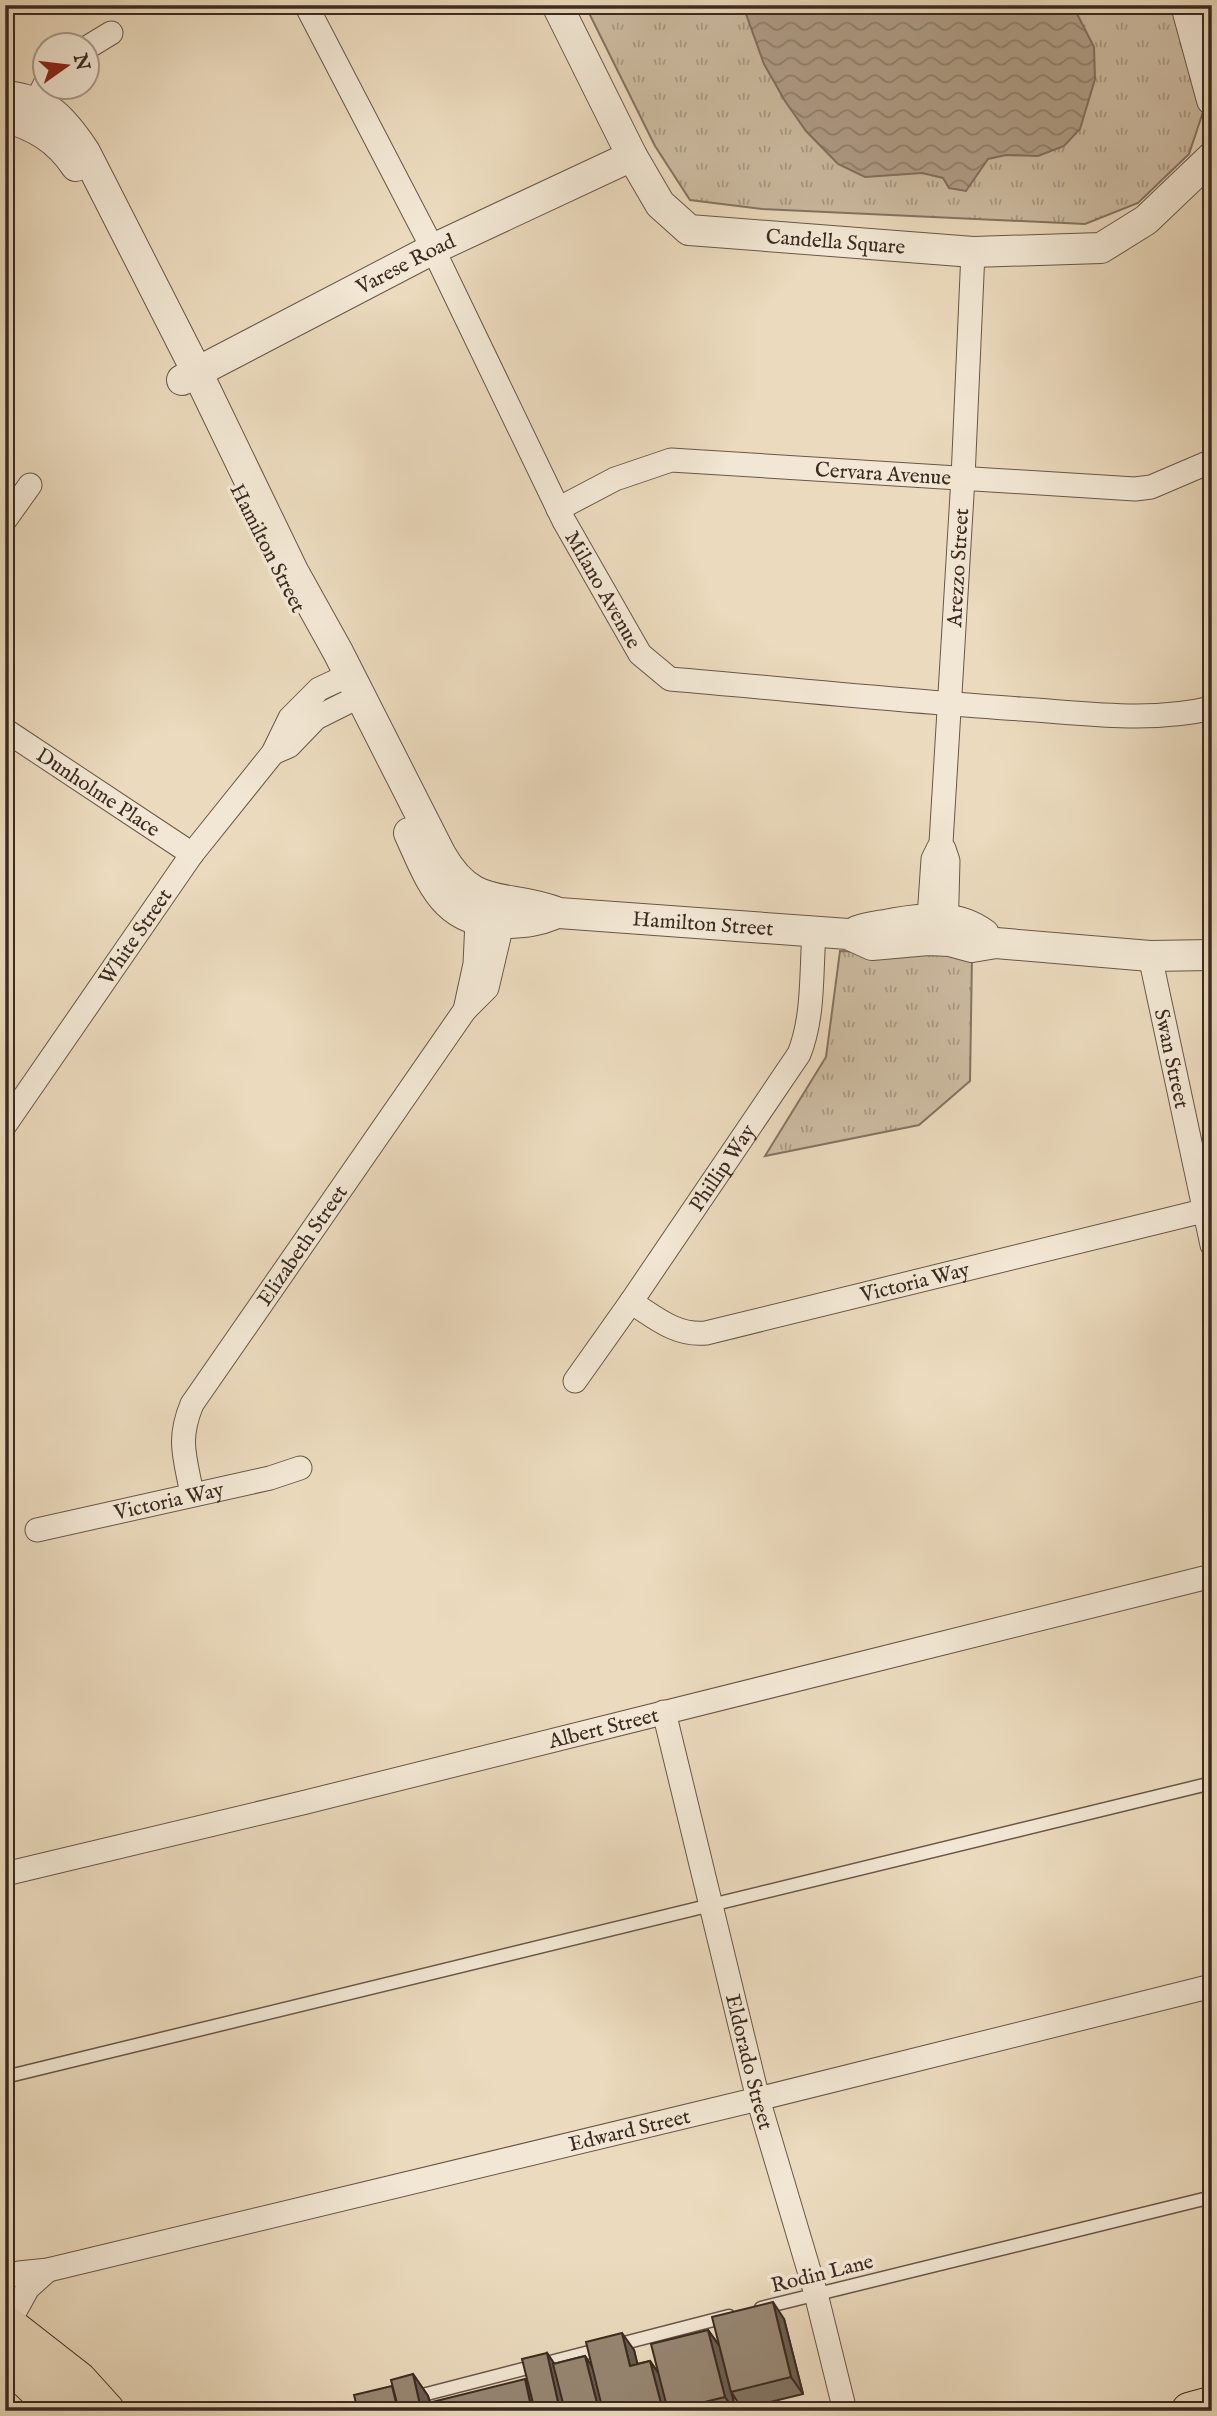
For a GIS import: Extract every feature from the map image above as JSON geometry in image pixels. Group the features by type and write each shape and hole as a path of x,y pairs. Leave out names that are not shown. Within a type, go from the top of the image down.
{"main road":[{"path":"6,2324 78,2380 106,2411"},
{"path":"5,2362 60,2411"},
{"path":"1191,2411 1212,2406"}],"street":[{"name":"Milano Avenue","path":"306,5 433,249 558,509 640,654 670,679 951,704 1168,716 1212,708"},
{"name":"Candella Square","path":"558,5 632,156 660,204 689,230 973,252 1101,248 1146,220 1212,157"},
{"path":"1186,5 1212,100"},
{"path":"102,38 111,33"},
{"name":"Hamilton Street","path":"5,96 28,106 64,148 120,237 346,689 430,880 453,908 494,911 537,921 559,913 848,934 872,945 937,929 972,947 996,943 1150,956 1212,955"},
{"name":"Varese Road","path":"189,376 433,249 632,156"},
{"name":"Arezzo Street","path":"937,929 933,859 941,842 951,704 973,252"},
{"name":"Cervara Avenue","path":"558,509 615,479 671,460 727,461 1135,489 1151,487 1212,461"},
{"path":"5,520 30,485"},
{"name":"White Street","path":"5,1125 192,855 273,753 289,746 346,689"},
{"name":"Dunholme Place","path":"5,730 192,855"},
{"name":"Elizabeth Street","path":"192,1494 182,1443 184,1423 192,1404 465,1010 487,988 494,911"},
{"name":"Phillip Way","path":"575,1381 799,1054 807,1023 814,933"},
{"name":"Swan Street","path":"1150,956 1212,1245"},
{"name":"Victoria Way","path":"631,1302 672,1329 688,1333 706,1333 1203,1211"},
{"name":"Victoria Way","path":"37,1530 270,1478 300,1468"},
{"name":"Albert Street","path":"5,1874 289,1807 1209,1579"},
{"name":"Eldorado Street","path":"664,1712 758,2099 816,2294 845,2411"},
{"name":"Edward Street","path":"5,2278 19,2273 48,2270 758,2099 1212,1986"},
{"path":"6,2324 28,2288 48,2270"}],"lane":[{"path":"5,2077 1212,1783"},
{"name":"Rodin Lane","path":"400,2400 1212,2197"}],"green space":[{"path":"585,5 1178,5 1204,109 1189,154 1138,203 1085,224 762,209 690,200 655,146"},
{"path":"840,951 972,956 970,1081 919,1125 765,1156 826,1057"}],"water":[{"path":"746,5 1020,5 1075,10 1094,47 1095,79 1080,129 1064,146 1038,156 1006,155 988,159 966,191 949,188 943,178 922,173 865,177 838,164 806,131 785,101 764,64 746,14"}],"building":[{"path":"773,2302 791,2377 731,2392 712,2317"},
{"path":"708,2330 725,2397 668,2411 651,2344"},
{"path":"622,2333 630,2366 650,2361 663,2411 603,2411 586,2342"},
{"path":"547,2353 560,2411 535,2411 522,2359"},
{"path":"585,2356 599,2411 565,2411 553,2364"},
{"path":"413,2374 420,2405 525,2379 532,2411 399,2411 391,2380"},
{"path":"392,2386 398,2411 358,2411 354,2395"}]}
